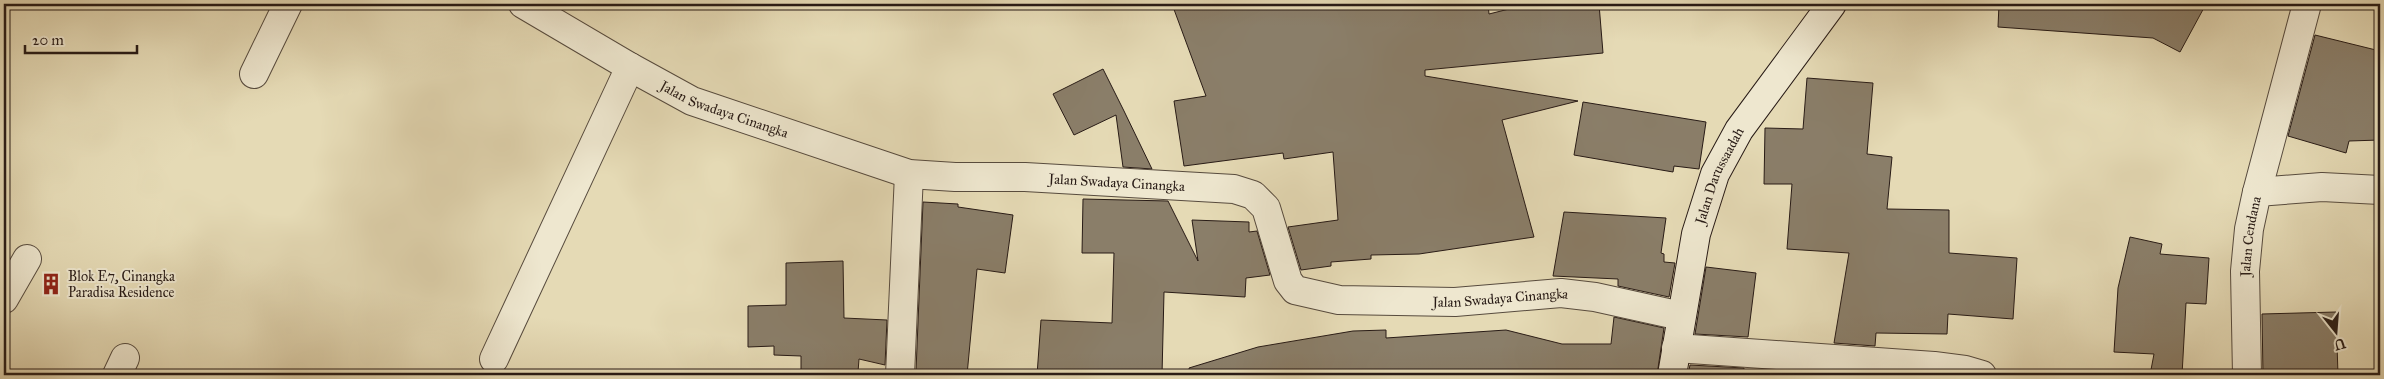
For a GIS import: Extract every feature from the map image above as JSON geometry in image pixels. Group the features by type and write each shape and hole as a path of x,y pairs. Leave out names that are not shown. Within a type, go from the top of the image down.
{"street":[{"path":"254,74 288,4"},
{"name":"Jalan Swadaya Cinangka","path":"522,4 692,101 909,174 955,177 1025,177 1234,189 1253,194 1266,208 1288,281 1295,290 1339,300 1455,302 1561,293 1594,297 1681,316"},
{"name":"Jalan Darussaadah","path":"1672,375 1696,234 1715,174 1739,130 1832,4"},
{"path":"2257,192 2307,4"},
{"path":"494,359 630,67"},
{"path":"900,375 909,174"},
{"name":"Jalan Cendana","path":"2247,375 2245,271 2249,229 2257,192 2322,187 2380,190"},
{"path":"4,299 27,260"},
{"path":"1676,348 1934,366 1966,370 1982,375"}],"building":[{"path":"1172,4 1488,4 1489,14 1529,4 1599,4 1603,53 1425,70 1425,76 1578,101 1502,120 1534,237 1419,254 1371,255 1371,259 1331,262 1331,266 1301,270 1288,227 1338,220 1333,152 1284,159 1283,153 1184,166 1174,101 1206,96"},
{"path":"1999,4 2206,4 2180,52 2153,38 1998,27"},
{"path":"2315,35 2380,51 2380,140 2349,141 2346,153 2288,136"},
{"path":"1103,69 1152,169 1123,167 1116,115 1074,135 1053,94"},
{"path":"1807,78 1873,83 1867,154 1892,157 1887,209 1949,210 1949,253 2017,258 2013,319 1948,314 1947,334 1876,333 1875,346 1834,343 1849,253 1787,249 1792,184 1764,184 1765,128 1803,129"},
{"path":"1583,102 1706,122 1699,169 1674,166 1673,172 1574,155"},
{"path":"1083,199 1168,201 1198,261 1192,220 1249,222 1249,232 1257,231 1270,275 1246,278 1245,297 1164,292 1162,375 1037,375 1041,320 1112,323 1114,253 1082,253"},
{"path":"923,202 958,204 958,207 1013,215 1005,273 977,269 967,375 934,375 916,371"},
{"path":"1564,212 1666,218 1661,253 1664,254 1664,262 1675,263 1669,297 1618,286 1618,279 1553,276"},
{"path":"2130,237 2162,244 2160,254 2209,258 2206,304 2186,303 2182,375 2150,375 2154,354 2114,352 2118,288"},
{"path":"843,261 844,318 887,320 885,365 859,359 858,372 801,370 801,356 774,355 774,346 748,347 748,306 786,305 786,263"},
{"path":"1706,267 1756,273 1748,337 1695,334"},
{"path":"2336,312 2338,375 2263,375 2262,314"},
{"path":"1614,317 1664,328 1657,375 1190,375 1189,368 1258,347 1353,331 1386,330 1386,338 1506,330 1562,344 1611,344"},
{"path":"1690,365 1744,368 1743,375 1688,375"}],"place":[{"name":"Blok E7, Cinangka Paradisa Residence","path":"51,284"}]}
